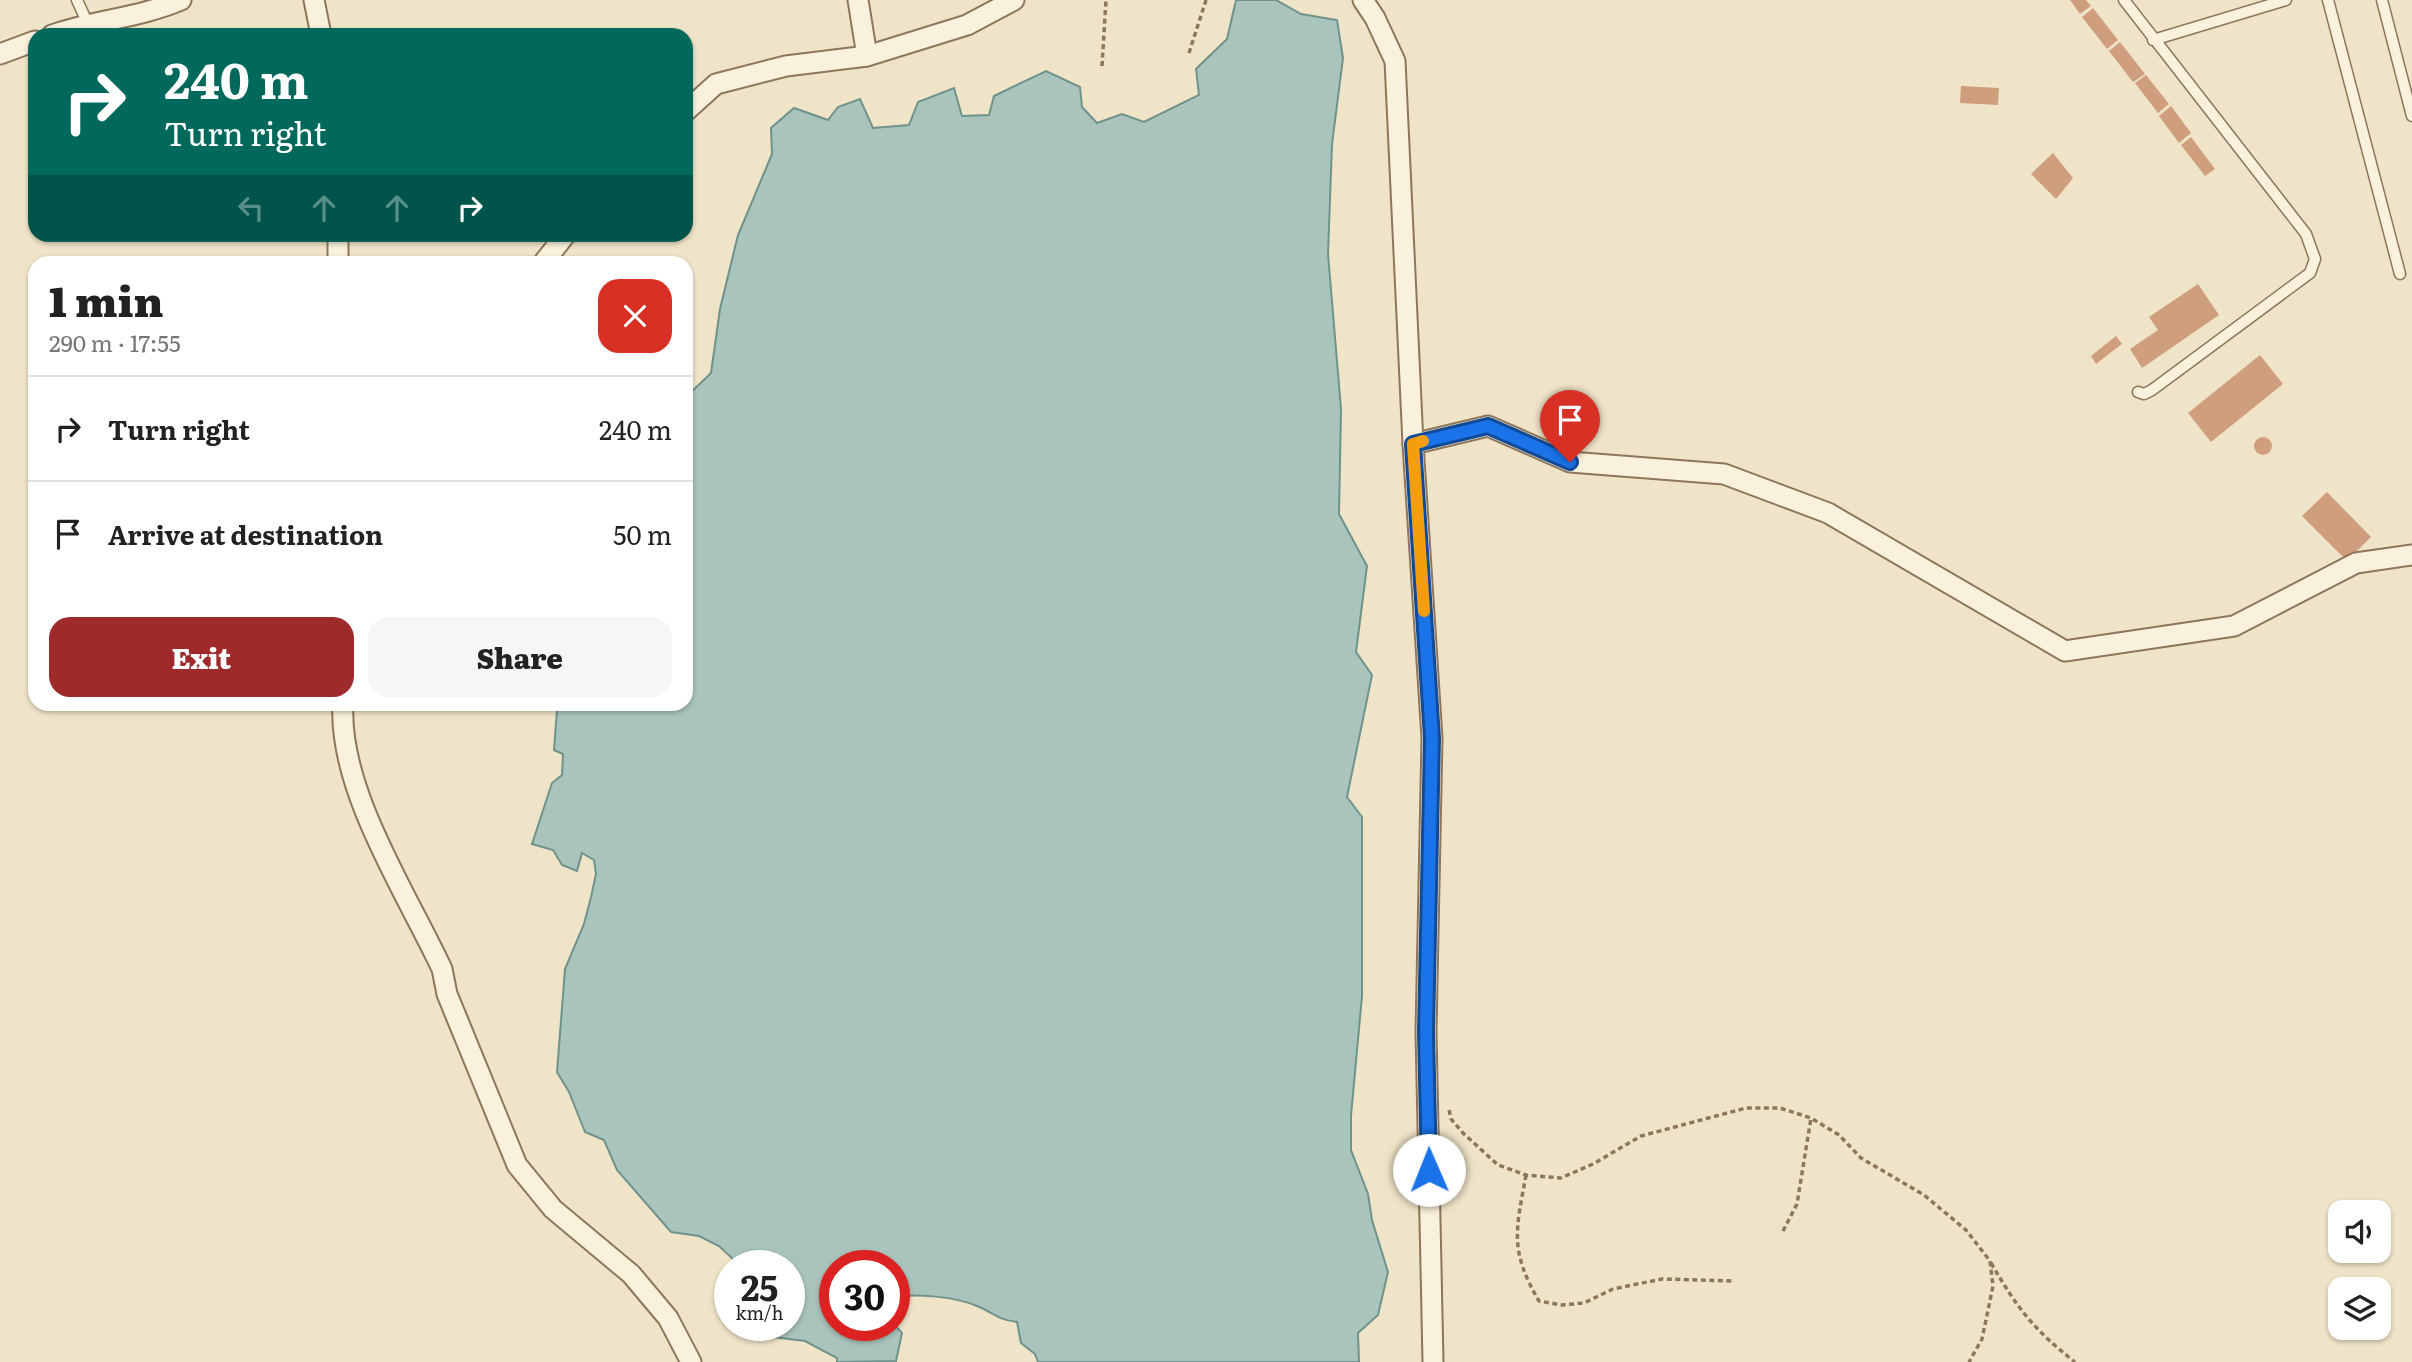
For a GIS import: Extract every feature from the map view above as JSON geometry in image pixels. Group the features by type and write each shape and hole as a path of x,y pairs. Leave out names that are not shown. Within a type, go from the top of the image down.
{"street":[{"path":"71,28 87,22 155,11 181,0"},
{"path":"314,0 320,28"},
{"path":"858,0 867,56"},
{"path":"693,89 786,66 867,56 967,24 1014,0"},
{"path":"1363,0 1376,18 1395,61 1413,444 1432,738 1426,1032 1433,1362"},
{"path":"0,54 28,44"},
{"path":"693,105 716,84"},
{"path":"549,256 560,242"},
{"path":"1413,444 1488,426 1570,462 1724,474 1828,513 2065,651 2234,626 2356,563 2412,555"},
{"path":"342,711 341,730 362,808 442,969 447,994 517,1165 553,1209 631,1274 668,1318 691,1362"}],"lane":[{"path":"77,0 87,22"},
{"path":"2124,0 2306,234 2315,259 2310,273 2231,333 2152,390 2144,394 2138,392"},
{"path":"2153,40 2286,0"},
{"path":"2328,0 2400,274"},
{"path":"2382,0 2412,116"}],"path":[{"path":"1102,66 1106,0"},
{"path":"1189,53 1206,0"},
{"path":"1448,1107 1457,1126 1498,1165 1526,1175 1560,1178 1593,1164 1641,1136 1746,1108 1780,1108 1811,1118 1839,1135 1861,1158 1924,1195 1966,1230 1990,1261 2019,1311 2042,1337 2075,1362"},
{"path":"1783,1231 1797,1204 1811,1118"},
{"path":"1526,1175 1516,1228 1521,1270 1539,1301 1562,1305 1584,1303 1613,1289 1662,1279 1734,1281"},
{"path":"1969,1362 1982,1339 1993,1286 1990,1261"}],"water":[{"path":"1236,0 1276,0 1301,14 1337,20 1343,58 1332,144 1328,254 1341,409 1339,514 1367,566 1356,652 1372,675 1347,797 1362,817 1362,996 1351,1116 1351,1150 1368,1194 1372,1220 1388,1272 1378,1315 1358,1333 1359,1362 1038,1362 1035,1354 1021,1343 1017,1322 958,1300 910,1296 910,1250 819,1250 819,1341 900,1341 896,1361 837,1362 837,1358 805,1341 805,1250 723,1250 699,1236 671,1232 617,1170 604,1140 585,1132 569,1092 557,1072 565,969 584,924 596,874 594,860 582,853 577,871 562,865 553,850 532,844 552,783 562,775 563,754 554,750 557,711 693,711 693,390 711,373 720,309 738,235 772,154 771,128 794,108 828,120 838,107 860,99 873,128 909,125 918,102 954,88 962,116 989,115 994,96 1046,71 1080,87 1082,107 1097,123 1122,114 1144,122 1199,95 1196,69 1227,39"}],"building":[{"path":"2070,0 2086,0 2091,6 2080,14"},
{"path":"2093,8 2118,40 2107,49 2082,17"},
{"path":"2120,42 2145,74 2133,82 2109,51"},
{"path":"2146,75 2169,104 2158,113 2135,83"},
{"path":"1961,86 1999,88 1998,105 1960,103"},
{"path":"2171,106 2191,133 2179,143 2159,116"},
{"path":"2191,137 2215,169 2205,176 2181,145"},
{"path":"2053,153 2073,178 2056,199 2031,174"},
{"path":"2198,284 2219,315 2142,368 2130,349 2158,330 2149,317"},
{"path":"2116,336 2122,344 2096,364 2091,356"},
{"path":"2260,355 2283,384 2211,442 2188,413"},
{"path":"2263,437 2269,440 2272,446 2269,452 2263,455 2257,452 2254,446 2257,440"},
{"path":"2327,492 2371,537 2347,561 2302,516"}],"slow traffic":[{"path":"1423,441 1413,444 1424,611"}],"route":[{"path":"1429,1170 1426,1032 1432,738 1413,444 1488,426 1570,462"}]}
